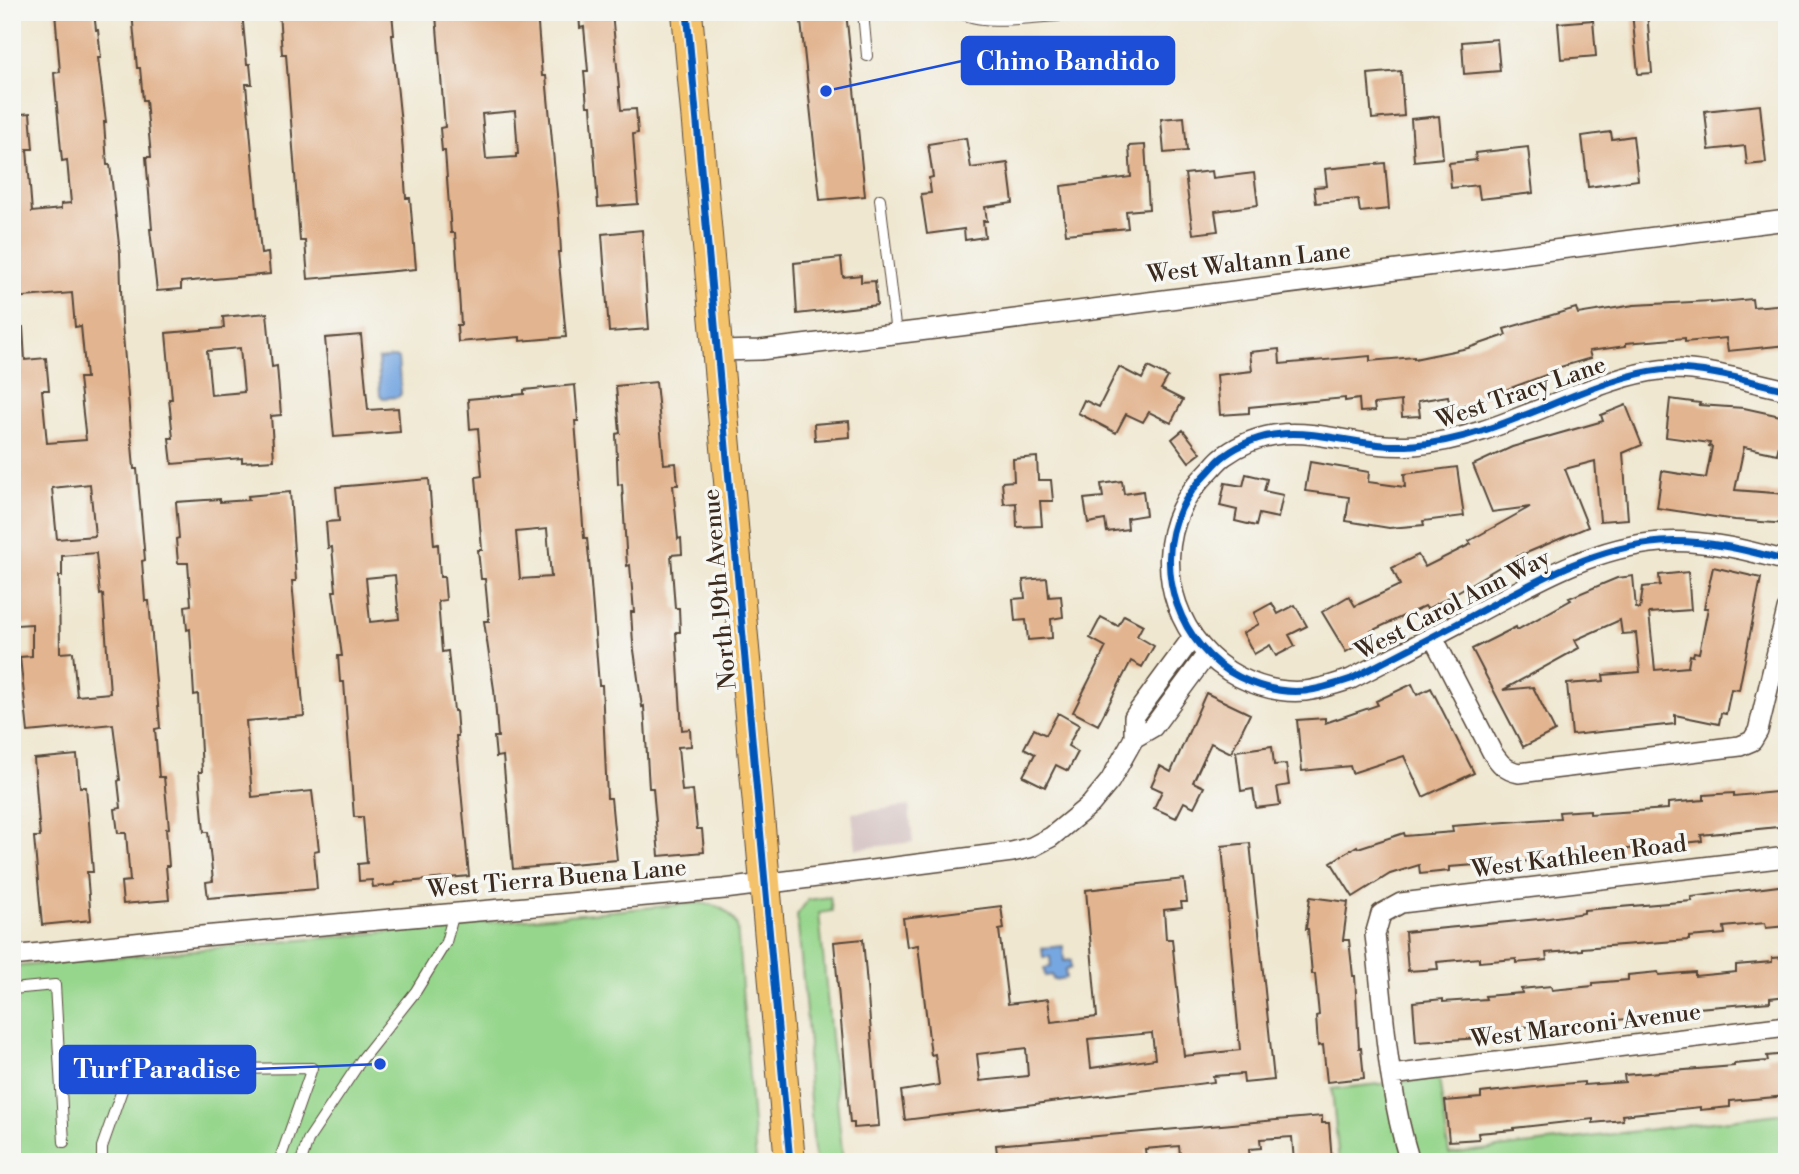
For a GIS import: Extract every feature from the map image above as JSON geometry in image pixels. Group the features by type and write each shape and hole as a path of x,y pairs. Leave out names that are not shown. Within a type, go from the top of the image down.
{"main road":[{"name":"North 19th Avenue","path":"687,12 790,1162"}],"street":[{"name":"West Waltann Lane","path":"718,351 760,350 896,334 1787,220"},
{"name":"West Tracy Lane","path":"1192,638 1181,620 1175,602 1171,572 1171,543 1180,510 1193,487 1223,456 1251,440 1306,433 1389,447 1435,444 1461,438 1605,383 1671,369 1705,372 1787,390"},
{"name":"West Carol Ann Way","path":"1192,638 1228,671 1252,684 1283,691 1303,691 1328,687 1351,679 1529,585 1599,555 1638,545 1680,542 1705,543 1787,561"},
{"path":"1433,636 1500,765 1508,771 1519,773 1740,746 1752,741 1758,731 1787,610"},
{"path":"1134,738 1134,716 1192,638"},
{"path":"1134,738 1153,727 1207,654"},
{"name":"West Tierra Buena Lane","path":"12,956 724,888 1012,852 1032,847 1051,837 1091,804 1110,781 1134,738"},
{"name":"West Kathleen Road","path":"1391,1075 1375,934 1381,914 1401,903 1787,857"},
{"name":"West Marconi Avenue","path":"1391,1075 1787,1026"},
{"path":"1391,1075 1396,1113 1410,1158"}],"lane":[{"path":"863,12 867,56"},
{"path":"958,12 967,17 982,19 1058,16"},
{"path":"880,199 896,334"},
{"path":"301,1162 309,1140 362,1059 416,991 440,952 446,942 454,912"},
{"path":"12,989 55,985 64,1142"},
{"path":"102,1162 102,1147 129,1070 312,1068 279,1162"}],"shaded area":[{"path":"909,806 913,842 856,849 852,813"}],"green space":[{"path":"830,897 832,911 819,913 843,1162 815,1162 807,1064 809,1045 797,915 808,900"},
{"path":"698,903 721,908 737,926 756,1162 12,1162 12,967"},
{"path":"1439,1078 1449,1154 1787,1113 1787,1162 1339,1162 1332,1089"}],"water":[{"path":"378,359 398,359 401,394 398,397 383,398 380,395"},
{"path":"1063,946 1064,961 1071,960 1071,968 1065,970 1066,978 1053,980 1052,975 1045,976 1044,968 1051,967 1050,957 1043,957 1042,948"}],"building":[{"path":"55,12 94,12 101,58 98,58 106,122 107,165 110,165 120,253 122,323 134,469 137,469 145,560 142,561 145,601 149,601 160,728 155,729 159,777 164,777 169,828 166,829 169,866 166,866 169,900 123,904 121,882 130,881 126,833 118,833 115,809 121,808 113,724 28,732 20,657 32,656 32,624 16,625 16,577 12,578 12,327 23,327 25,360 46,358 49,390 42,390 47,443 86,440 79,378 86,378 81,326 75,327 72,293 12,298 12,115 30,113 33,149 27,149 32,212 61,209 61,204 71,203 67,160 62,161 54,73 60,72","holes":["90,484 95,536 57,539 52,488","96,553 100,595 103,594 110,693 77,696 73,652 60,653 59,576 62,576 62,556"]},
{"path":"132,12 242,12 247,64 250,64 252,84 246,84 261,254 268,253 270,274 181,282 181,289 157,291 150,229 146,157 151,157 146,100 143,100 140,68 137,68"},
{"path":"279,12 392,12 406,198 410,198 416,269 308,279 305,241 300,241 286,54 282,54"},
{"path":"462,12 537,12 559,216 561,252 558,252 566,337 520,341 520,337 458,342 457,325 461,325 455,233 451,233 445,151 442,151 440,128 445,127 436,15","holes":["515,111 516,157 486,159 482,114"]},
{"path":"579,12 612,12 621,110 636,109 638,133 633,134 638,204 598,207 591,106 587,106 584,71 588,71 584,27 580,28"},
{"path":"800,12 846,12 865,196 820,200"},
{"path":"1632,12 1647,12 1652,73 1638,74"},
{"path":"1593,20 1596,56 1561,59 1558,23"},
{"path":"1497,39 1500,71 1464,74 1462,42"},
{"path":"1401,71 1404,116 1372,119 1368,74"},
{"path":"1760,105 1766,163 1747,165 1745,146 1709,150 1705,111"},
{"path":"1439,116 1443,158 1414,161 1411,119"},
{"path":"1184,117 1187,151 1164,153 1161,119"},
{"path":"1611,132 1612,139 1633,136 1638,180 1588,187 1582,136"},
{"path":"966,138 971,168 1008,163 1013,203 985,207 985,237 965,240 964,229 927,234 921,194 931,193 929,178 933,177 928,144"},
{"path":"1145,145 1149,209 1126,211 1128,228 1066,234 1061,186 1131,177 1129,146"},
{"path":"1528,147 1533,193 1480,199 1478,185 1451,188 1449,163 1476,160 1475,153"},
{"path":"1385,163 1389,209 1360,212 1358,199 1316,203 1314,187 1327,186 1325,169"},
{"path":"1212,171 1213,178 1254,173 1258,205 1215,211 1218,231 1193,234 1185,174"},
{"path":"642,230 649,329 609,332 602,234"},
{"path":"841,258 843,277 861,275 861,282 875,281 877,305 797,314 794,263"},
{"path":"1752,299 1753,307 1787,304 1787,345 1728,351 1726,338 1626,343 1626,346 1589,351 1591,358 1550,370 1551,373 1465,405 1450,408 1448,396 1418,401 1420,416 1402,417 1401,401 1374,404 1375,411 1360,412 1359,399 1345,401 1345,398 1249,407 1249,413 1220,415 1217,375 1252,371 1250,352 1279,349 1280,364 1370,356 1370,361 1414,359 1468,348 1506,335 1504,329 1576,308 1578,314 1634,305"},
{"path":"267,313 272,367 277,366 281,415 271,416 274,460 242,462 242,458 172,464 169,438 173,438 169,399 172,399 166,333 224,328 223,317","holes":["240,348 244,392 211,395 207,351"]},
{"path":"361,335 368,410 398,408 400,432 334,437 325,338"},
{"path":"1119,367 1142,379 1148,367 1168,377 1161,389 1183,400 1171,423 1149,412 1143,422 1126,414 1116,433 1078,413 1084,400 1099,407"},
{"path":"656,382 664,464 676,463 678,485 673,485 682,554 671,555 675,608 679,608 680,632 676,632 682,730 690,729 691,746 678,747 682,791 693,790 697,829 702,829 704,852 659,856 653,788 649,788 644,706 642,707 633,643 631,612 634,612 630,565 627,566 622,484 618,485 616,434 620,433 616,386"},
{"path":"575,385 578,421 575,421 584,538 587,538 599,685 602,685 607,798 611,798 617,860 513,869 503,756 496,757 494,737 498,737 494,689 484,621 489,621 485,579 481,579 478,550 482,550 476,477 482,476 478,428 470,429 468,399 524,394 524,390","holes":["547,529 551,577 520,579 516,532"]},
{"path":"1670,399 1700,403 1699,405 1744,408 1785,417 1777,454 1744,447 1735,490 1787,494 1787,524 1735,520 1657,508 1662,471 1706,478 1712,447 1709,446 1710,443 1666,437"},
{"path":"1626,405 1642,445 1623,453 1628,519 1600,521 1595,461 1565,469 1588,527 1523,553 1427,609 1425,606 1371,631 1373,636 1346,652 1322,612 1349,596 1355,606 1400,585 1392,568 1418,555 1425,567 1471,544 1469,541 1530,507 1492,512 1473,465 1512,447 1603,421 1601,415"},
{"path":"849,421 850,437 815,440 814,424"},
{"path":"1183,430 1201,453 1189,462 1172,439"},
{"path":"1037,457 1038,480 1051,480 1053,501 1040,501 1042,526 1017,527 1016,503 1004,504 1002,482 1014,481 1013,459"},
{"path":"1310,462 1369,472 1368,482 1405,487 1404,474 1457,467 1464,516 1423,521 1424,525 1389,528 1346,521 1349,497 1305,491"},
{"path":"1246,474 1267,479 1264,491 1283,495 1278,518 1259,514 1256,526 1235,521 1237,510 1220,506 1225,483 1243,486"},
{"path":"429,479 434,545 438,544 440,577 444,577 446,600 438,601 442,652 448,651 456,711 469,876 373,887 372,880 359,881 358,864 367,863 363,817 354,817 344,682 340,682 338,656 342,656 333,591 336,591 332,547 328,548 326,522 339,521 336,487","holes":["395,575 399,619 370,622 366,578"]},
{"path":"1122,481 1124,494 1143,491 1146,515 1127,518 1128,529 1107,532 1105,520 1088,523 1084,499 1103,497 1101,484"},
{"path":"290,492 296,581 292,581 304,716 246,721 252,797 312,791 319,850 314,851 317,889 208,898 206,882 213,881 208,832 204,832 199,772 202,772 198,694 194,695 190,629 187,630 185,606 191,605 188,563 178,563 176,502 249,500 248,496"},
{"path":"1713,567 1761,578 1739,690 1731,689 1726,714 1721,713 1719,724 1675,715 1675,724 1572,735 1567,684 1604,681 1603,675 1640,672 1636,633 1622,634 1620,620 1575,640 1579,648 1503,690 1533,687 1555,731 1523,747 1472,649 1516,627 1517,630 1571,600 1569,598 1617,578 1633,576 1636,608 1640,609 1643,587 1660,585 1659,575 1688,572 1691,610 1649,613 1655,670 1688,667 1690,655 1699,653 1708,608 1704,608"},
{"path":"1047,578 1049,597 1061,596 1063,617 1051,619 1052,638 1028,640 1026,620 1015,621 1013,599 1025,598 1023,580"},
{"path":"1272,603 1278,614 1295,605 1307,626 1289,635 1295,646 1276,656 1270,645 1254,654 1243,633 1259,624 1254,613"},
{"path":"1124,615 1143,625 1137,636 1154,646 1142,667 1131,661 1098,725 1073,712 1106,647 1090,638 1101,617 1118,626"},
{"path":"1412,684 1417,695 1431,688 1474,773 1423,797 1404,756 1352,773 1350,766 1302,771 1297,720 1325,718 1325,723 1378,705 1376,701"},
{"path":"1206,693 1250,714 1231,753 1211,743 1193,782 1204,787 1194,807 1184,802 1176,818 1154,808 1162,791 1151,786 1160,766 1171,772"},
{"path":"1058,713 1079,725 1068,746 1078,752 1068,771 1056,765 1045,787 1023,776 1035,754 1024,748 1034,729 1046,735"},
{"path":"1272,746 1274,765 1286,764 1289,785 1277,787 1280,805 1256,808 1253,789 1241,791 1236,751"},
{"path":"77,755 80,787 86,787 89,822 93,872 87,872 91,920 42,925 34,837 40,837 34,759"},
{"path":"1787,791 1787,826 1701,835 1702,841 1600,852 1558,853 1558,859 1449,867 1449,871 1420,874 1419,865 1390,874 1353,897 1331,862 1357,846 1358,848 1404,833 1405,836 1453,832 1452,826 1560,818 1559,812 1590,810 1590,814 1668,809 1668,803 1704,800 1704,795 1734,793 1734,796"},
{"path":"1250,843 1274,1080 1244,1083 1243,1074 1213,1076 1214,1082 905,1120 901,1091 939,1085 935,1054 931,1055 918,945 907,947 903,918 1001,906 1004,929 999,930 1008,1004 1048,999 1051,1022 1097,1017 1086,890 1184,879 1187,902 1181,902 1182,908 1164,910 1166,939 1172,939 1184,1056 1240,1050 1222,846","holes":["1152,1033 1155,1059 1091,1068 1088,1039","1026,1048 1028,1076 980,1081 977,1054"]},
{"path":"1787,885 1787,926 1766,928 1765,923 1724,927 1725,934 1689,937 1689,940 1546,953 1547,960 1479,962 1479,958 1437,962 1438,969 1408,971 1405,932 1549,918 1584,913 1584,910 1692,901 1691,897"},
{"path":"1310,897 1348,902 1343,940 1349,940 1355,976 1359,1048 1364,1078 1327,1082 1323,1045 1318,1046 1316,1016 1319,1015 1315,974 1312,974 1306,929"},
{"path":"863,939 879,1126 854,1128 854,1123 850,1123 834,942"},
{"path":"1787,957 1787,996 1770,998 1770,1002 1698,1008 1698,1011 1626,1015 1627,1019 1590,1023 1519,1027 1519,1033 1482,1038 1416,1042 1413,1002 1486,999 1485,996 1522,993 1521,989 1551,986 1552,990 1593,986 1593,983 1628,980 1628,975 1658,972 1659,975 1695,972 1695,976 1736,972 1736,965 1772,962 1772,958"},
{"path":"1787,1054 1787,1096 1730,1101 1730,1107 1700,1110 1700,1107 1622,1115 1623,1120 1593,1123 1593,1119 1514,1128 1478,1133 1479,1139 1449,1141 1445,1101 1481,1098 1481,1093 1552,1085 1625,1082 1624,1075 1734,1066 1768,1061 1767,1056"},
{"path":"1322,1116 1322,1123 1329,1123 1332,1162 1294,1162 1292,1137 1260,1139 1261,1148 1249,1149 1250,1162 1194,1162 1193,1154 1180,1155 1179,1146 1145,1149 1146,1158 1108,1162 1067,1162 1067,1157 1034,1160 1035,1162 998,1162 996,1145"}],"cycle path":[{"path":"687,12 790,1162"},
{"path":"1787,390 1701,371 1660,370 1614,381 1498,425 1435,442 1388,445 1294,433 1271,435 1248,442 1224,456 1197,484 1181,509 1173,533 1170,557 1171,581 1177,605 1187,627 1201,647 1218,664 1239,677 1255,684 1288,691 1317,689 1351,679 1559,570 1635,545 1693,542 1740,549 1787,561"}],"place":[{"name":"Chino Bandido","path":"826,91"},
{"name":"Turf Paradise","path":"380,1064"}]}
